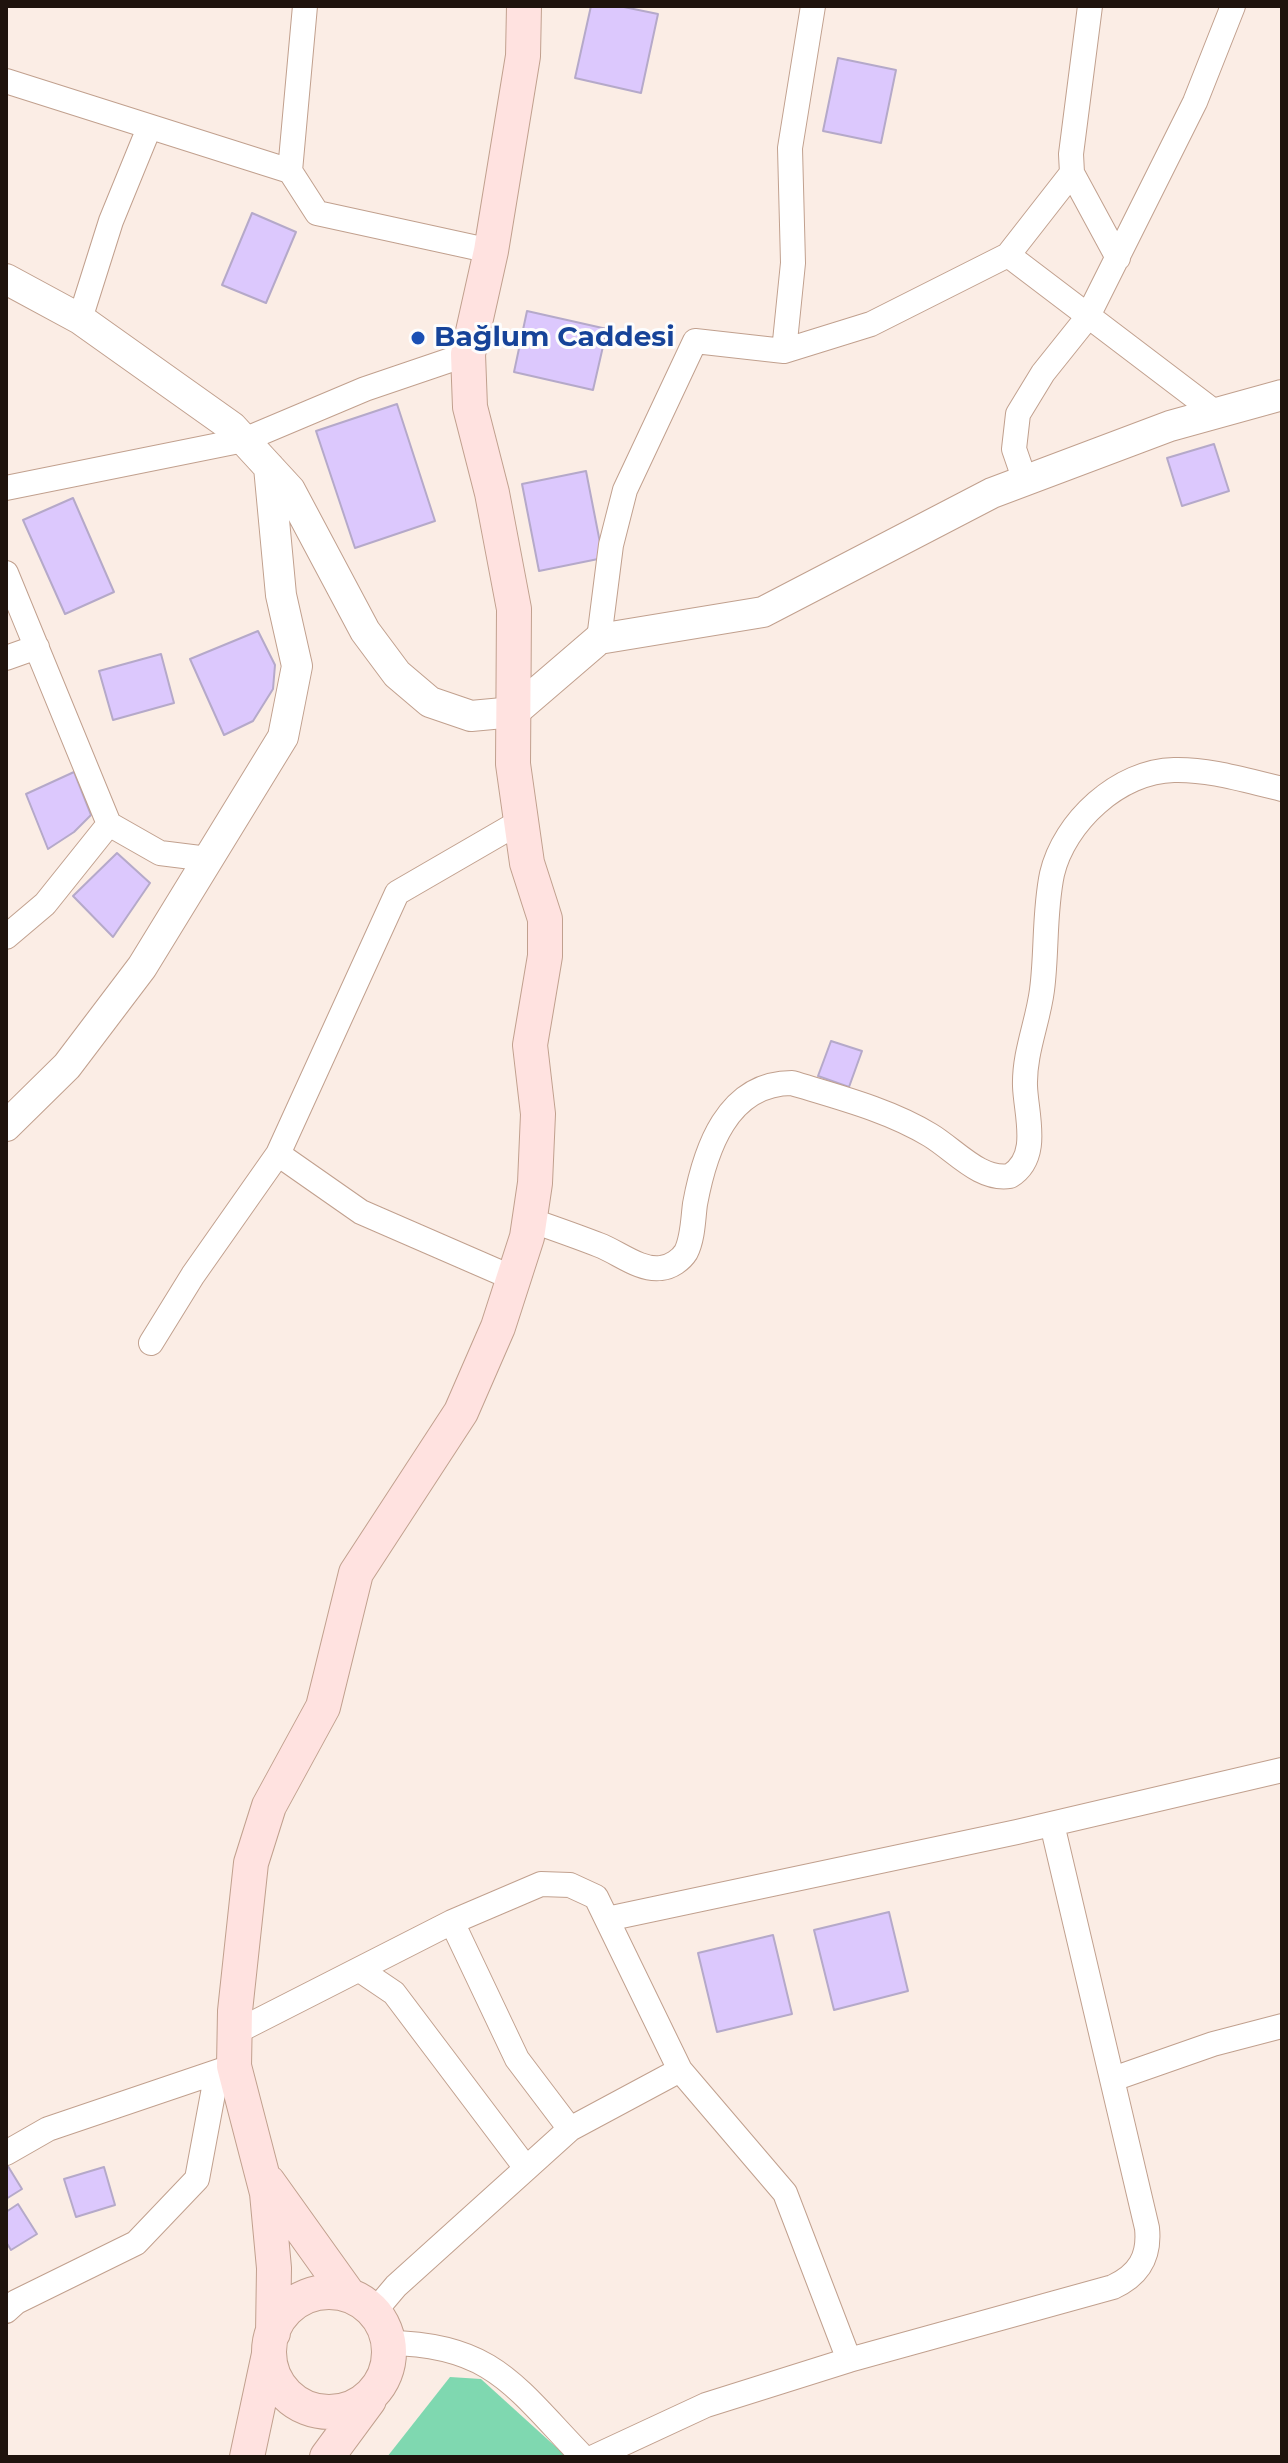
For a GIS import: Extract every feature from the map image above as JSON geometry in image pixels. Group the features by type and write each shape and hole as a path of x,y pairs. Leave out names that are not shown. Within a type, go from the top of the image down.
{"main road":[{"path":"374,2394 357,2406 338,2412 318,2412 299,2405 283,2392 273,2374 272,2241 263,2175 228,2057 246,1894 263,1819 323,1707 351,1586 361,1561 461,1412 515,1279 530,1220 538,1114 530,1045 546,937 538,890 527,863 513,764 514,609 492,493 470,407 468,354 491,251 523,56 524,6"},
{"path":"263,2175 389,2343 385,2377 327,2457"},
{"path":"247,2457 271,2343 282,2315 305,2297 319,2292 361,2303"}],"street":[{"path":"305,6 290,171 317,213 491,251"},
{"path":"523,56 536,6"},
{"path":"784,351 793,263 790,148 813,6"},
{"path":"599,639 611,545 625,490 695,341 784,351 871,324 1008,255 1072,173 1090,6"},
{"path":"1025,481 1014,449 1018,414 1043,373 1087,318 1195,102 1233,6"},
{"path":"6,81 290,171"},
{"path":"80,319 111,221 149,128"},
{"path":"1072,173 1118,258"},
{"path":"1008,255 1216,413"},
{"path":"6,279 80,319 232,427 290,490 365,631 397,674 430,702 471,716 514,712 599,639 763,612 851,563 1025,481 1170,426 1282,395"},
{"path":"6,488 244,440 365,389 468,354"},
{"path":"6,1126 67,1066 142,967 283,737 297,666 281,595 269,467"},
{"path":"6,573 109,824 160,853 208,859"},
{"path":"6,658 37,647"},
{"path":"530,1220 602,1246 638,1263 654,1268 672,1265 686,1252 703,1162 722,1126 747,1094 776,1083 792,1083 888,1115 933,1136 989,1175 1010,1176 1025,1162 1029,1149 1025,1069 1042,990 1053,872 1070,833 1097,804 1138,778 1157,772 1194,771 1282,789"},
{"path":"151,1343 193,1275 278,1154 397,893 523,820"},
{"path":"6,937 45,904 109,824"},
{"path":"278,1154 361,1212 515,1279"},
{"path":"607,1919 1052,1824 1282,1770"},
{"path":"594,2457 706,2405 849,2360 1113,2287 1136,2273 1149,2244 1147,2228 1052,1824"},
{"path":"6,2153 48,2129 228,2057 360,1970 452,1922 541,1884 555,1883 583,1889 596,1897 680,2070 785,2193 849,2360"},
{"path":"452,1922 517,2059 570,2129"},
{"path":"360,1970 394,1993 526,2168"},
{"path":"1113,2079 1213,2044 1282,2026"},
{"path":"6,2311 16,2302 136,2243 197,2179 228,2057"},
{"path":"361,2303 396,2286 570,2129 680,2070"},
{"path":"389,2343 447,2347 500,2372 583,2457"}],"green space":[{"path":"450,2377 481,2379 567,2457 387,2457"}],"building":[{"path":"591,6 619,6 658,14 641,93 575,78"},
{"path":"838,58 896,70 881,143 823,131"},
{"path":"252,213 296,232 266,303 222,285"},
{"path":"527,311 607,329 593,390 514,372"},
{"path":"397,404 435,521 355,548 316,431"},
{"path":"1214,444 1229,491 1182,506 1167,458"},
{"path":"586,471 603,558 539,571 522,484"},
{"path":"73,498 114,592 65,614 23,520"},
{"path":"258,631 275,665 273,689 253,721 224,735 190,659"},
{"path":"161,654 174,703 113,720 99,671"},
{"path":"74,772 91,815 74,832 48,849 26,794"},
{"path":"117,853 150,883 113,937 73,896"},
{"path":"831,1041 862,1051 849,1087 818,1076"},
{"path":"889,1912 908,1991 834,2010 814,1930"},
{"path":"773,1935 792,2014 717,2032 698,1953"},
{"path":"6,2163 22,2189 6,2199"},
{"path":"104,2167 115,2205 76,2217 64,2179"},
{"path":"18,2204 37,2234 11,2250 6,2242 6,2212"}],"place":[{"name":"Bağlum Caddesi","path":"418,338"}]}
